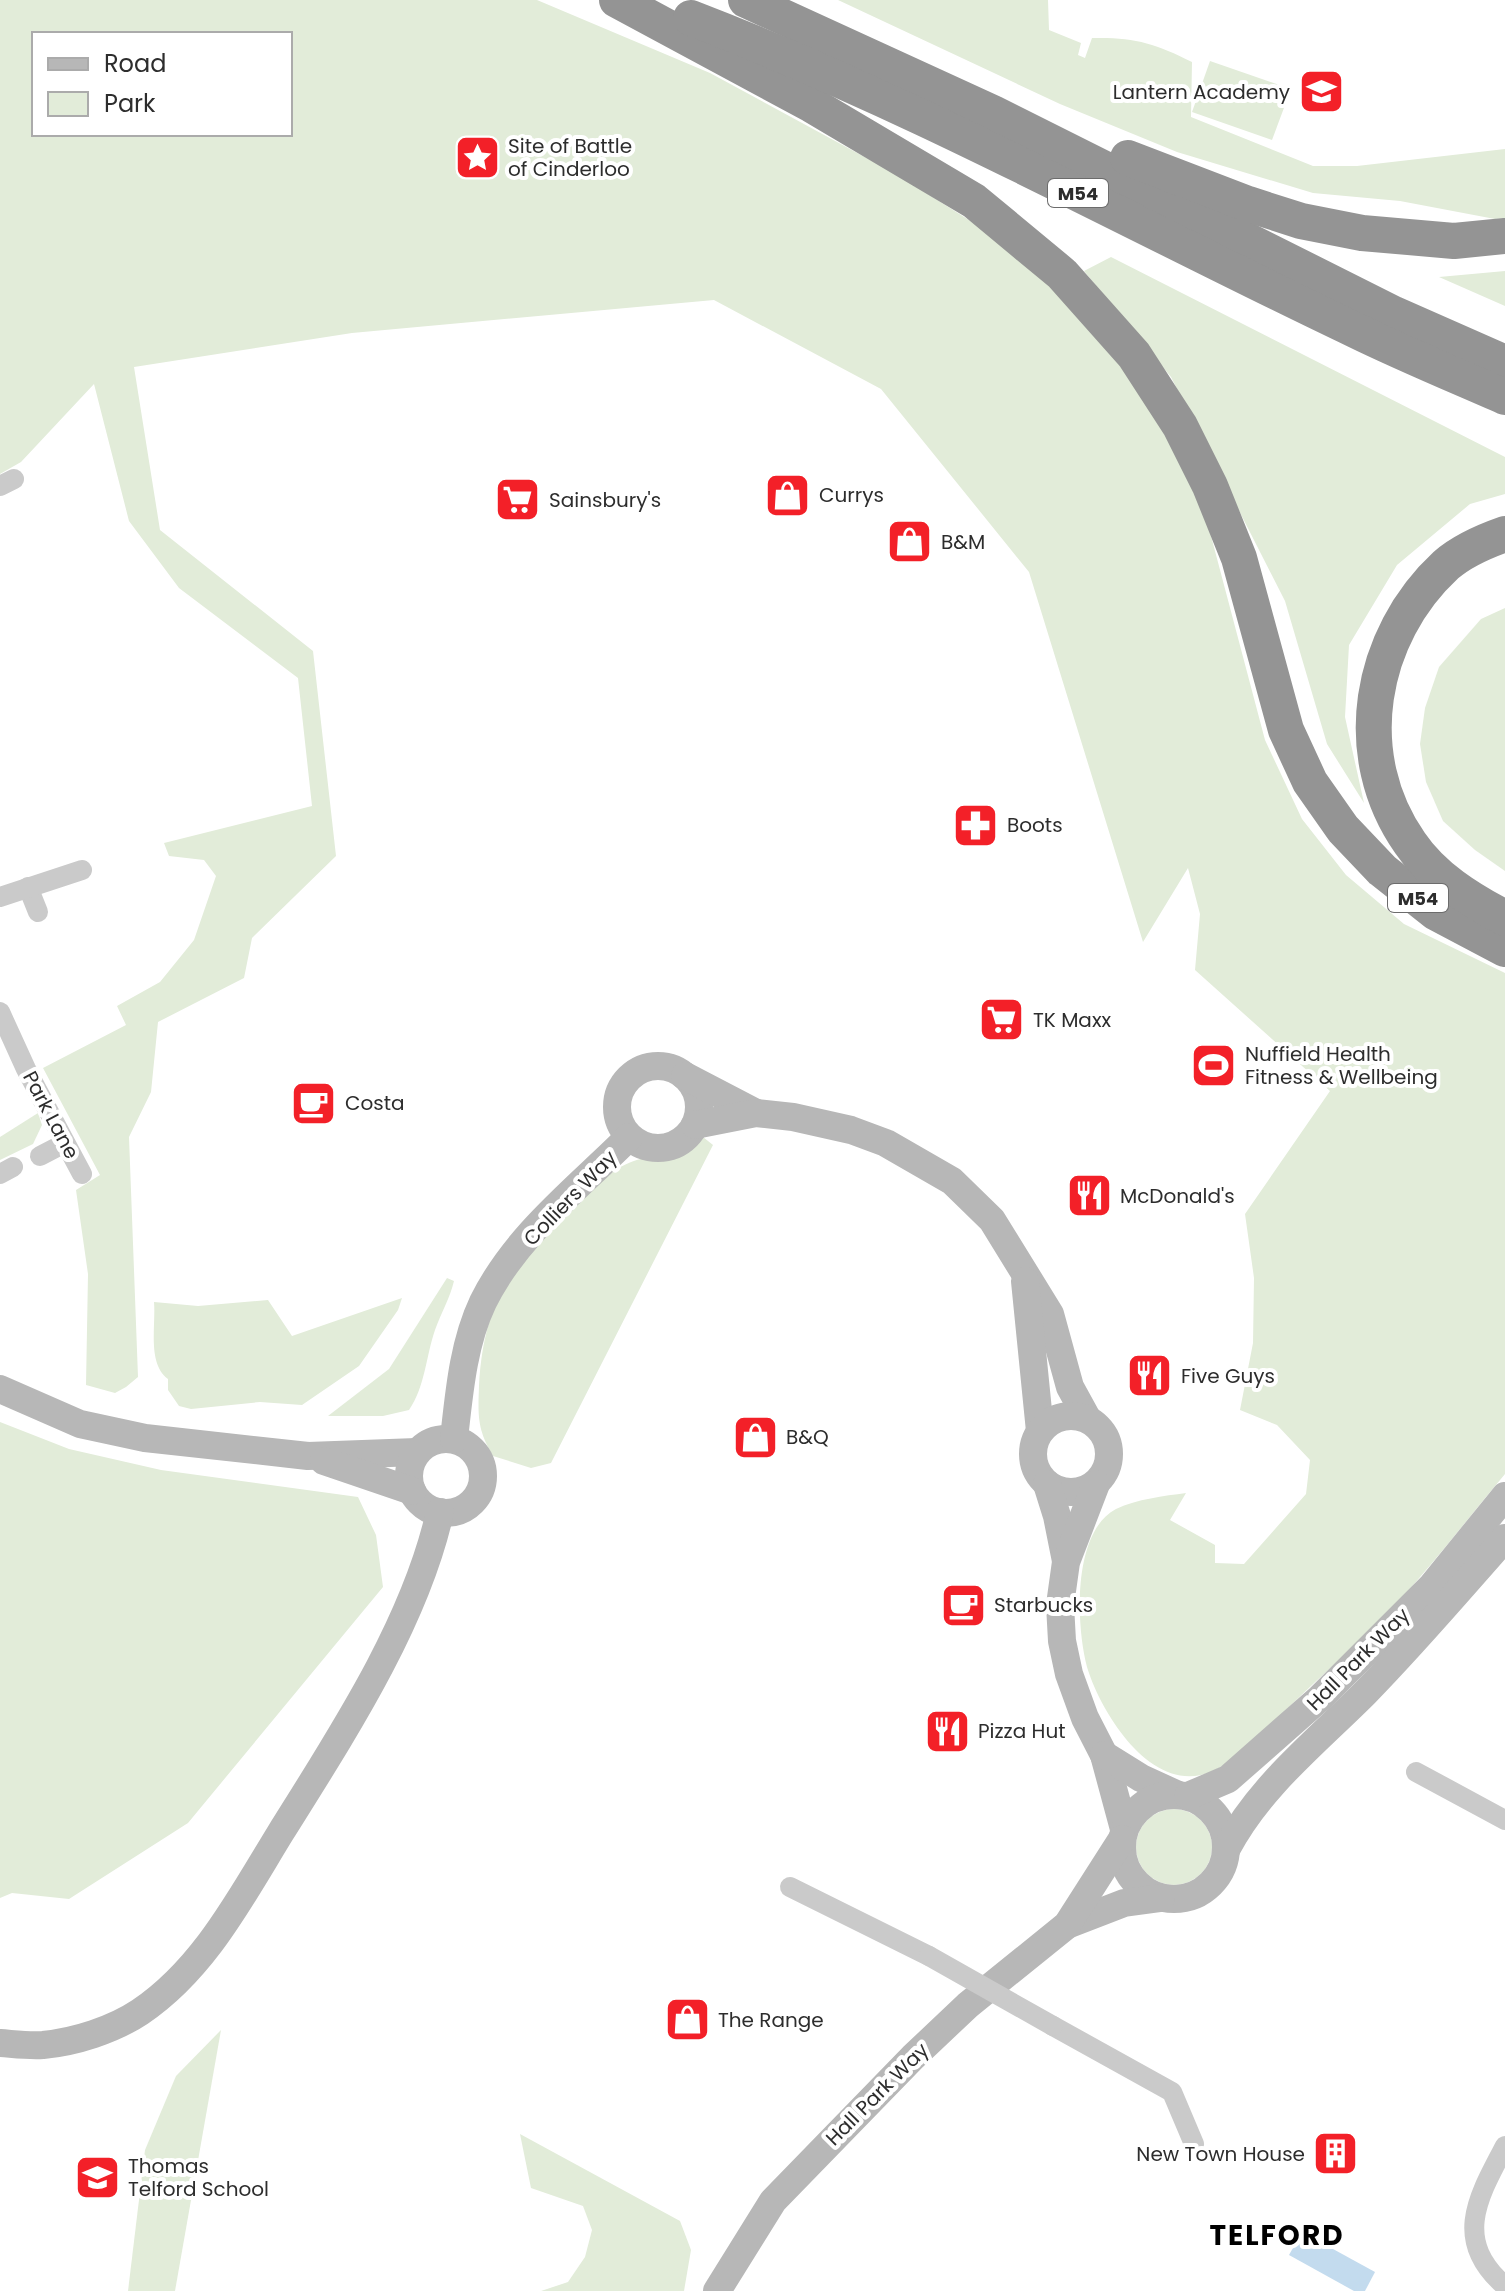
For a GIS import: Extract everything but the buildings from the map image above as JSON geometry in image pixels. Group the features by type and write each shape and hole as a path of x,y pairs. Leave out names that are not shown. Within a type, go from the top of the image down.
{"highway":[{"name":"M54","path":"617,0 812,105 974,201 1062,274 1134,355 1180,426 1210,486 1239,558 1286,730 1310,782 1343,829 1382,870 1435,912 1505,949"},
{"name":"M54","path":"646,0 800,61 988,148 1357,331 1505,397"},
{"name":"M54","path":"746,0 993,113 1394,314 1505,363"},
{"name":"M54","path":"993,113 1079,139 1248,204 1301,221 1362,233 1454,241 1505,236"},
{"name":"M54","path":"1505,534 1482,543 1447,564 1415,599 1385,653 1378,676 1373,719 1374,757 1391,810 1410,843 1437,874 1477,903 1505,918"}],"street":[{"path":"0,897 82,870"},
{"path":"28,887 38,912"},
{"name":"Park Lane","path":"0,1012 82,1174"},
{"name":"Colliers Way","path":"756,1113 666,1067 655,1066 630,1078 617,1101 617,1114 629,1137 652,1148 677,1144 695,1125 756,1113 793,1117 851,1130 886,1143 952,1181 992,1220 1050,1314 1070,1387 1087,1418 1099,1426 1105,1435 1110,1454 1105,1473 1096,1484 1066,1562 1060,1605 1062,1641 1069,1674 1085,1718 1104,1755 1123,1834"},
{"path":"685,1076 698,1099 699,1113 695,1125"},
{"name":"Colliers Way","path":"454,1439 467,1348 484,1302 534,1229 629,1137"},
{"path":"40,1156 65,1143"},
{"name":"Colliers Way","path":"1024,1272 1040,1431 1033,1449 1033,1460 1036,1470 1047,1484 1066,1562"},
{"path":"0,1389 80,1424 145,1438 308,1456 417,1452"},
{"path":"1040,1431 1062,1417 1074,1415 1087,1418"},
{"path":"454,1439 473,1450 483,1470 479,1492 463,1509 452,1513 423,1505 412,1491 409,1471 417,1452 434,1440 454,1439"},
{"path":"308,1456 412,1491"},
{"path":"1047,1484 1066,1492 1087,1490 1096,1484"},
{"name":"Hall Park Way","path":"1182,1795 1228,1779 1285,1731 1431,1587 1505,1496"},
{"path":"0,2043 42,2045 94,2034 137,2014 176,1985 219,1932 335,1746 395,1634 434,1539 440,1512"},
{"name":"Hall Park Way","path":"1227,1848 1240,1824 1268,1788 1367,1691 1505,1538"},
{"path":"1104,1755 1141,1778 1204,1804 1216,1816 1224,1831 1227,1848 1220,1872 1202,1892 1176,1900 1147,1892 1135,1882 1126,1869 1122,1854 1123,1834 1132,1815 1144,1803 1159,1796 1182,1795"},
{"path":"1416,1772 1505,1820"},
{"name":"Hall Park Way","path":"1067,1925 1123,1834"},
{"path":"790,1887 929,1956 1172,2092 1194,2144"},
{"name":"Hall Park Way","path":"717,2291 773,2201 968,2005 1067,1925 1124,1903 1161,1898"},
{"path":"1505,2146 1477,2202 1474,2230 1487,2267 1505,2286"}],"green space":[{"path":"0,0 537,0 710,73 896,174 988,232 1050,281 1116,355 1165,434 1206,517 1265,740 1302,819 1346,875 1404,924 1505,973 1505,1474 1383,1617 1249,1746 1225,1764 1201,1775 1181,1776 1162,1769 1128,1742 1114,1723 1087,1667 1081,1628 1081,1581 1085,1558 1091,1538 1102,1521 1116,1509 1133,1503 1186,1493 1170,1520 1215,1545 1215,1563 1244,1564 1306,1494 1310,1460 1277,1425 1240,1410 1253,1343 1254,1278 1245,1214 1330,1091 1195,970 1200,914 1188,868 1143,942 1029,572 881,389 714,300 352,333 134,367 160,530 313,651 336,856 252,938 244,978 158,1022 151,1092 129,1137 138,1377 115,1393 86,1385 88,1274 76,1190 100,1175 43,1068 126,1025 117,1006 160,982 194,940 216,876 204,860 169,856 164,843 312,806 298,678 179,588 129,521 94,384 21,462 0,474"},
{"path":"838,0 1048,0 1049,30 1081,43 1078,55 1085,58 1092,38 1107,38 1144,42 1179,55 1192,62 1191,117 1313,166 1357,166 1505,149 1505,218 1495,219 1400,201 1313,193 1177,152 1060,104"},
{"path":"1210,61 1291,89 1272,140 1192,112"},
{"path":"1111,257 1505,457 1505,494 1470,504 1397,565 1349,645 1345,717 1364,803 1327,744 1285,601 1171,377 1084,271"},
{"path":"1505,271 1505,306 1439,277"},
{"path":"1505,608 1505,871 1475,850 1443,821 1426,782 1420,744 1425,708 1439,667 1481,619"},
{"path":"38,1113 42,1125 33,1144 0,1160 0,1137"},
{"path":"703,1137 713,1145 551,1463 531,1468 493,1456 480,1422 480,1368 492,1314 513,1275 560,1217 613,1172 629,1163 679,1149"},
{"path":"447,1278 454,1281 435,1330 419,1391 409,1410 383,1416 328,1416 389,1369"},
{"path":"402,1298 398,1310 359,1366 302,1405 260,1402 191,1409 179,1406 168,1390 168,1379 157,1364 154,1302 198,1306 268,1300 292,1336"},
{"path":"0,1422 69,1449 161,1470 358,1497 376,1535 383,1587 188,1823 69,1899 12,1893 0,1898"},
{"path":"1174,1809 1189,1812 1201,1820 1209,1832 1212,1847 1209,1862 1201,1874 1189,1882 1174,1885 1159,1882 1147,1874 1139,1862 1136,1847 1139,1832 1147,1820 1159,1812"},
{"path":"221,2030 175,2291 128,2291 145,2150 176,2076"},
{"path":"520,2134 680,2221 691,2250 684,2291 541,2291 568,2282 585,2257 592,2230 583,2206 531,2188"}],"water":[{"path":"1302,2232 1375,2272 1365,2291 1354,2291 1289,2255"}],"place":[{"name":"Lantern Academy","path":"1321,92"},
{"name":"Site of Battle of Cinderloo","path":"477,158"},
{"name":"Currys","path":"788,495"},
{"name":"Sainsbury's","path":"518,500"},
{"name":"B&M","path":"910,542"},
{"name":"Boots","path":"976,825"},
{"name":"TK Maxx","path":"1002,1020"},
{"name":"Nuffield Health Fitness & Wellbeing","path":"1214,1066"},
{"name":"Costa","path":"314,1103"},
{"name":"McDonald's","path":"1089,1196"},
{"name":"Five Guys","path":"1150,1376"},
{"name":"B&Q","path":"755,1437"},
{"name":"Starbucks","path":"963,1605"},
{"name":"Pizza Hut","path":"947,1731"},
{"name":"The Range","path":"687,2020"},
{"name":"New Town House","path":"1336,2154"},
{"name":"Thomas Telford School","path":"97,2178"}],"district":[{"name":"TELFORD","path":"1277,2235"}]}
